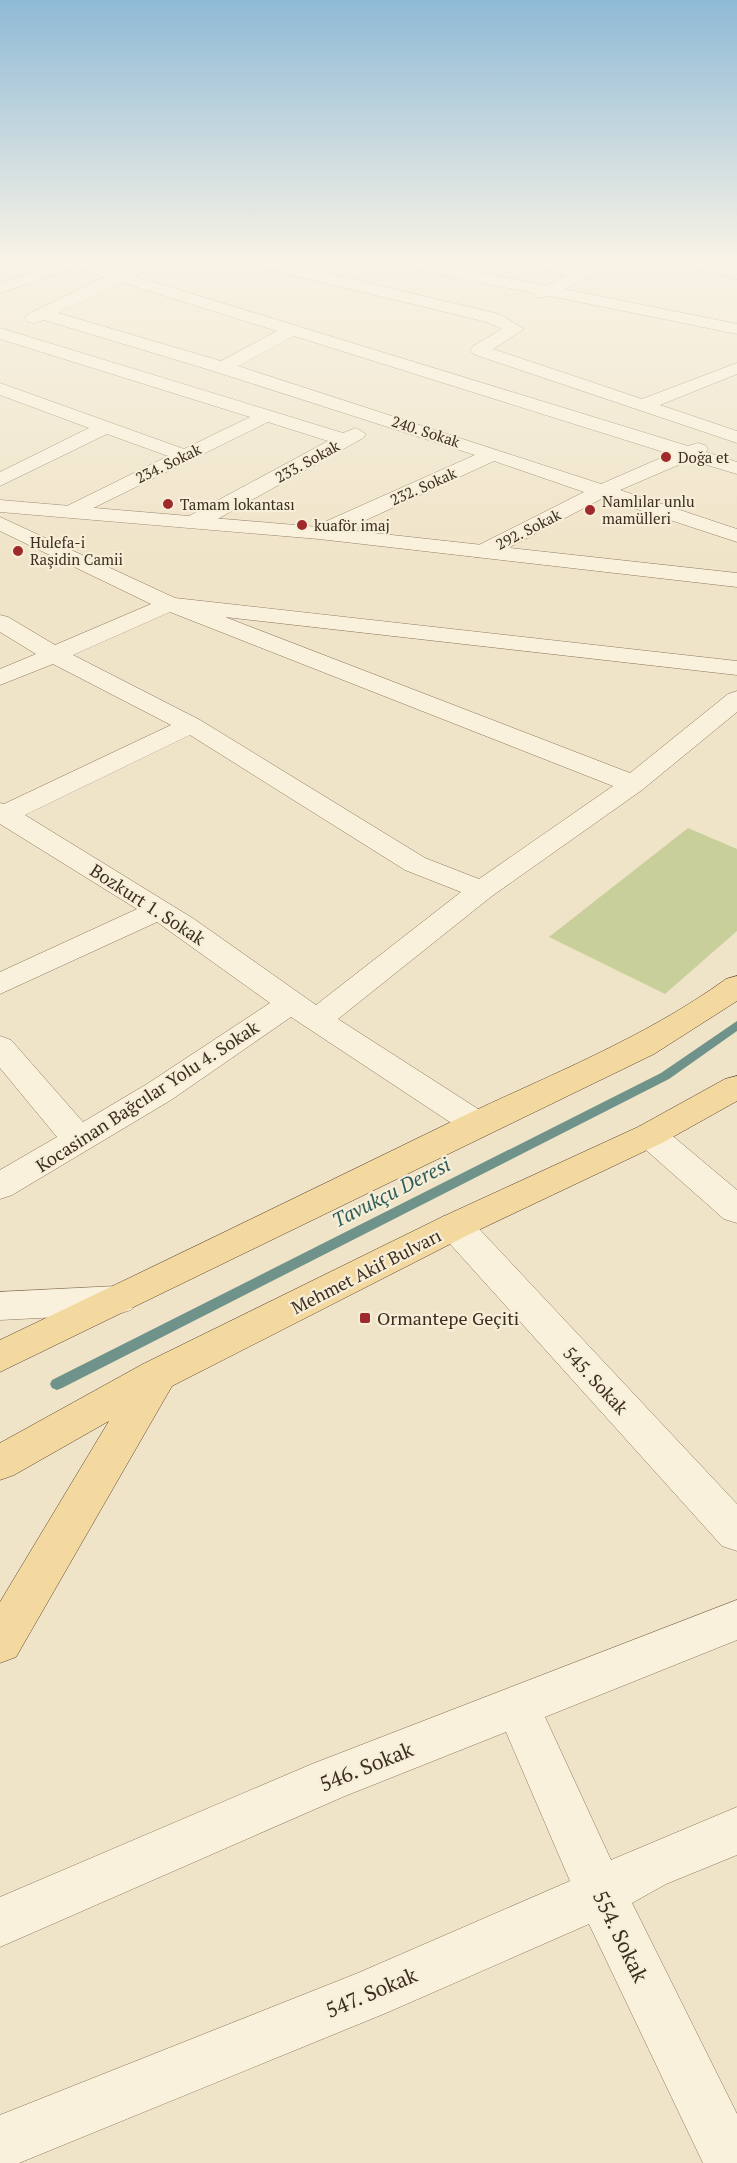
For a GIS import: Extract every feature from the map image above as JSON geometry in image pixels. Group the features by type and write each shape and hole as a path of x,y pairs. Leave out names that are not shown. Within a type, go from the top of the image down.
{"main road":[{"path":"0,1357 477,1124 632,1053 699,1016 737,986"},
{"name":"Mehmet Akif Bulvarı","path":"8,1452 455,1226 650,1135 737,1087"},
{"path":"0,1643 157,1375"}],"street":[{"path":"76,358 345,440"},
{"name":"240. Sokak","path":"192,358 385,418 737,536"},
{"path":"223,367 240,358"},
{"path":"387,358 737,468"},
{"path":"503,358 734,434"},
{"path":"645,404 737,368"},
{"path":"0,389 183,455"},
{"name":"234. Sokak","path":"72,511 264,417"},
{"name":"233. Sokak","path":"197,521 385,418"},
{"path":"0,480 106,427"},
{"name":"292. Sokak","path":"483,552 601,491 734,434"},
{"name":"232. Sokak","path":"319,533 494,454"},
{"path":"0,458 26,466"},
{"path":"0,506 319,533 737,580"},
{"path":"0,523 170,604 633,784"},
{"path":"0,678 170,604 737,668"},
{"path":"0,622 54,654 191,725 415,864 482,890"},
{"name":"Kocasinan Bağcılar Yolu 4. Sokak","path":"0,1186 80,1141 159,1092 304,1012 633,784 737,699"},
{"path":"1,813 191,725"},
{"name":"Bozkurt 1. Sokak","path":"1,813 159,910 304,1012 477,1124"},
{"path":"0,984 159,910"},
{"path":"0,1047 80,1141"},
{"path":"650,1135 737,1210"},
{"name":"545. Sokak","path":"455,1226 737,1533"},
{"path":"0,1306 118,1300"},
{"name":"546. Sokak","path":"0,1922 329,1780 737,1620"},
{"name":"554. Sokak","path":"517,1705 600,1893 732,2163"},
{"name":"547. Sokak","path":"0,2143 368,1995 600,1893 649,1867 737,1831"}],"green space":[{"path":"688,828 737,849 737,931 665,994 549,937"}],"waterway":[{"name":"Tavukçu Deresi","path":"57,1384 665,1076 737,1025"}],"place":[{"name":"Doğa et","path":"666,457"},
{"name":"Tamam lokantası","path":"168,504"},
{"name":"Namlılar unlu mamülleri","path":"590,510"},
{"name":"kuaför imaj","path":"302,525"},
{"name":"Hulefa-i Raşidin Camii","path":"18,551"},
{"name":"Ormantepe Geçiti","path":"365,1318"}]}
